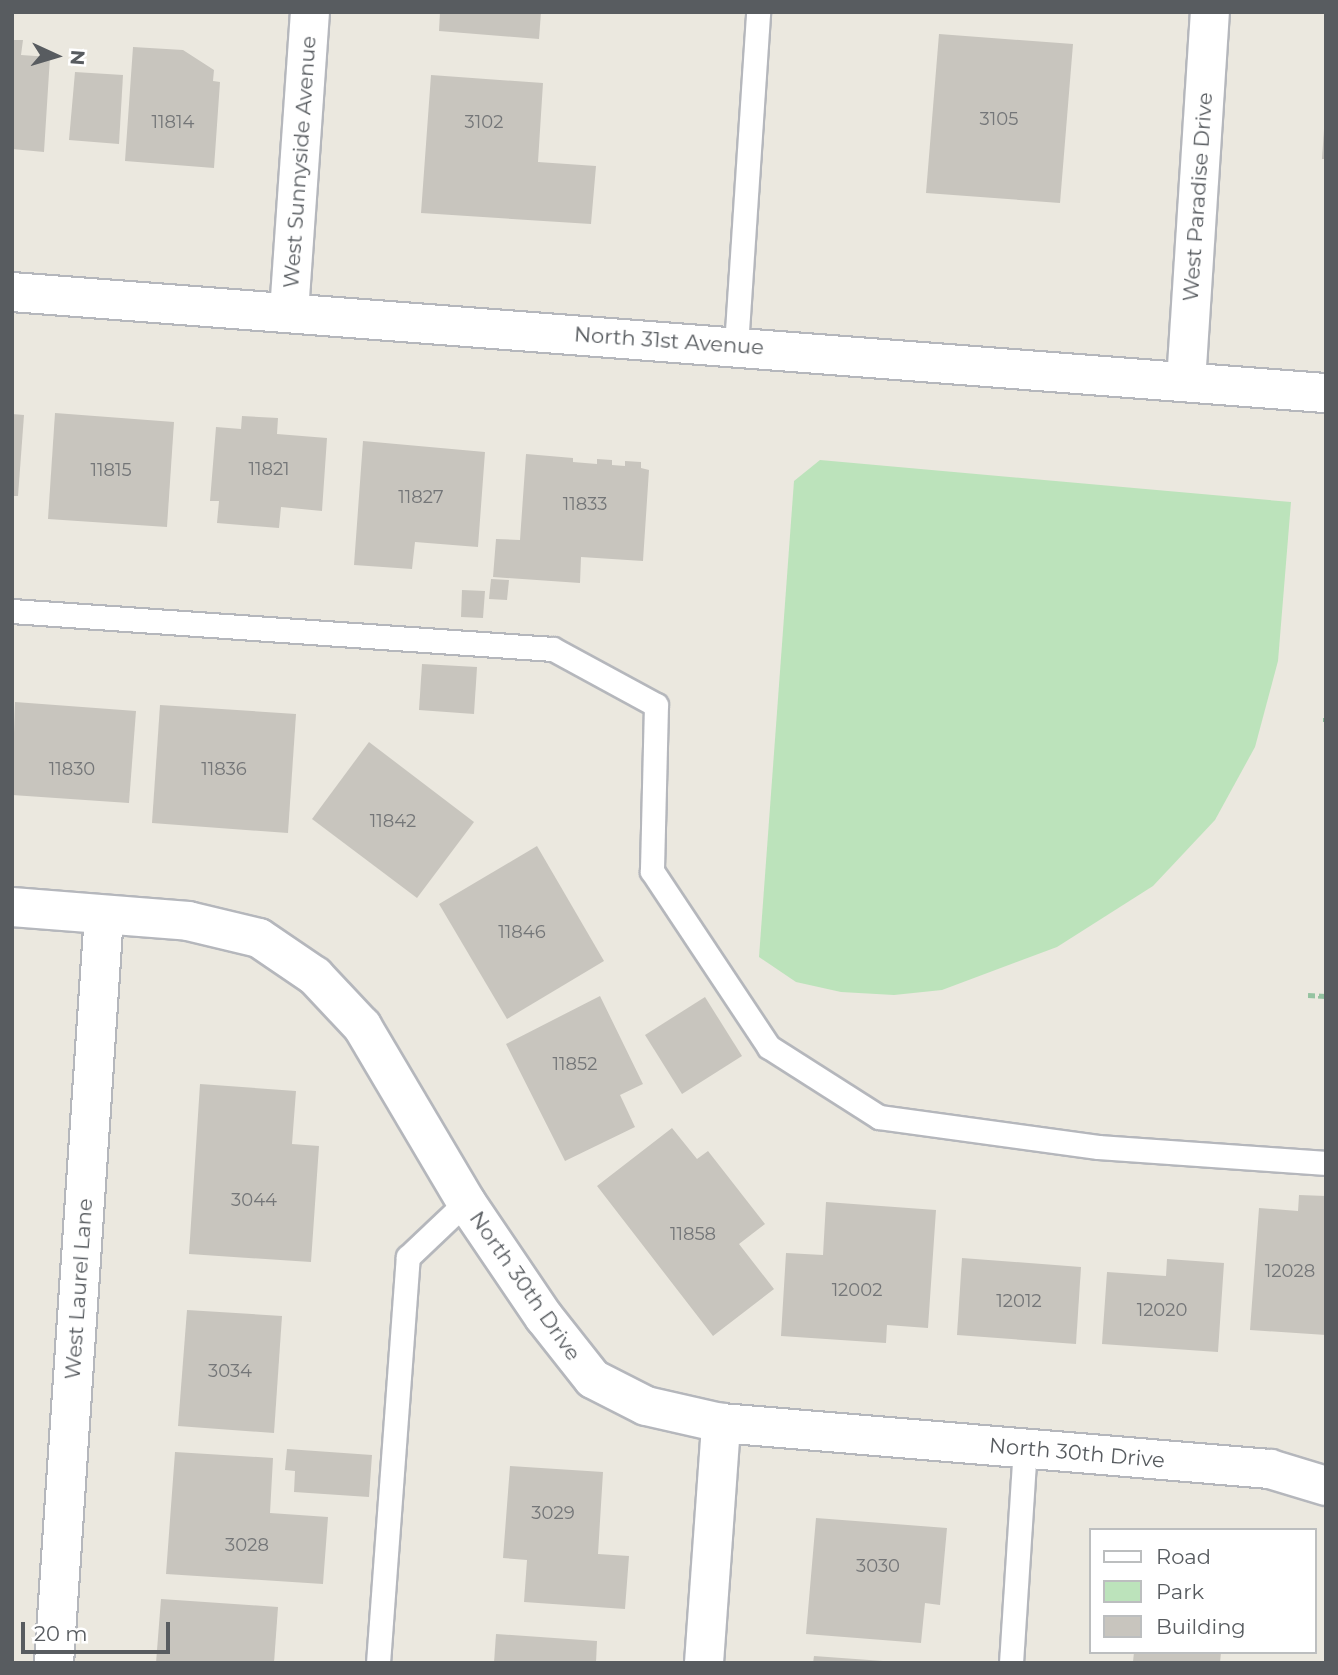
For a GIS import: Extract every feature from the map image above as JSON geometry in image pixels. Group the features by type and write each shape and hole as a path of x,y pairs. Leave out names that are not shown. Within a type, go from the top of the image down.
{"street":[{"name":"West Sunnyside Avenue","path":"289,312 310,12"},
{"name":"West Paradise Drive","path":"1186,382 1210,12"},
{"name":"North 31st Avenue","path":"12,292 1326,393"},
{"name":"North 30th Drive","path":"12,907 188,921 259,938 315,976 362,1026 466,1202 544,1317 593,1379 646,1406 721,1423 1270,1469 1326,1486"},
{"name":"West Laurel Lane","path":"54,1663 104,915"},
{"path":"704,1663 721,1423"}],"lane":[{"path":"736,346 758,12"},
{"path":"12,611 554,649 656,705 652,871 769,1047 878,1118 1098,1147 1326,1163"},
{"path":"378,1663 408,1257 466,1202"},
{"path":"1011,1663 1025,1449"}],"path":[{"path":"1308,995 1326,996"}],"green space":[{"path":"820,460 1291,502 1278,661 1255,747 1215,820 1153,886 1057,947 942,990 894,995 841,992 796,982 759,957 794,481"}],"building":[{"path":"440,12 541,12 539,39 439,31"},
{"path":"939,34 1073,44 1060,203 926,193"},
{"path":"12,40 23,40 21,55 50,57 44,152 12,149"},
{"path":"133,47 183,50 214,70 213,81 220,82 214,168 125,161"},
{"path":"75,72 123,75 119,144 69,140"},
{"path":"431,75 543,83 538,162 596,166 591,224 421,213"},
{"path":"1324,129 1326,159 1322,159"},
{"path":"55,413 174,422 167,527 48,519"},
{"path":"12,414 24,415 18,496 12,496"},
{"path":"242,416 278,418 277,434 327,438 322,511 281,507 279,528 217,523 219,501 210,501 216,427 241,429"},
{"path":"363,441 485,452 478,547 415,542 412,569 354,565"},
{"path":"526,454 573,458 573,462 597,464 597,459 612,460 612,465 625,466 625,461 641,462 641,468 649,470 643,561 581,557 580,583 493,577 496,539 520,540"},
{"path":"491,579 509,580 507,600 489,599"},
{"path":"462,590 485,591 483,618 461,617"},
{"path":"422,664 477,667 474,714 419,710"},
{"path":"15,702 136,711 129,803 12,795"},
{"path":"160,705 296,714 288,833 152,823"},
{"path":"369,742 474,822 417,898 312,819"},
{"path":"537,846 604,961 507,1019 439,904"},
{"path":"600,996 643,1084 620,1095 635,1127 565,1161 506,1044"},
{"path":"705,997 742,1056 682,1094 645,1035"},
{"path":"200,1084 296,1091 292,1144 319,1146 311,1262 189,1254"},
{"path":"672,1128 697,1159 708,1151 765,1224 739,1244 774,1289 713,1336 597,1186"},
{"path":"1299,1195 1326,1196 1326,1335 1250,1330 1259,1208 1298,1211"},
{"path":"826,1202 936,1210 928,1328 887,1325 886,1343 781,1336 786,1253 823,1255"},
{"path":"962,1258 1081,1267 1076,1344 957,1335"},
{"path":"1167,1259 1224,1263 1218,1352 1102,1344 1107,1272 1166,1276"},
{"path":"187,1310 282,1316 274,1433 178,1426"},
{"path":"287,1449 372,1455 369,1497 294,1492 295,1471 285,1470"},
{"path":"175,1452 273,1458 270,1513 328,1517 323,1584 166,1574"},
{"path":"510,1466 603,1472 598,1554 629,1556 625,1609 524,1602 527,1560 503,1558"},
{"path":"816,1518 947,1528 940,1605 925,1603 921,1643 806,1634"},
{"path":"161,1599 278,1607 274,1663 156,1663"},
{"path":"496,1634 597,1641 596,1663 494,1663"},
{"path":"1134,1654 1221,1654 1220,1663 1133,1662"},
{"path":"814,1656 883,1661 883,1663 813,1663"}]}
